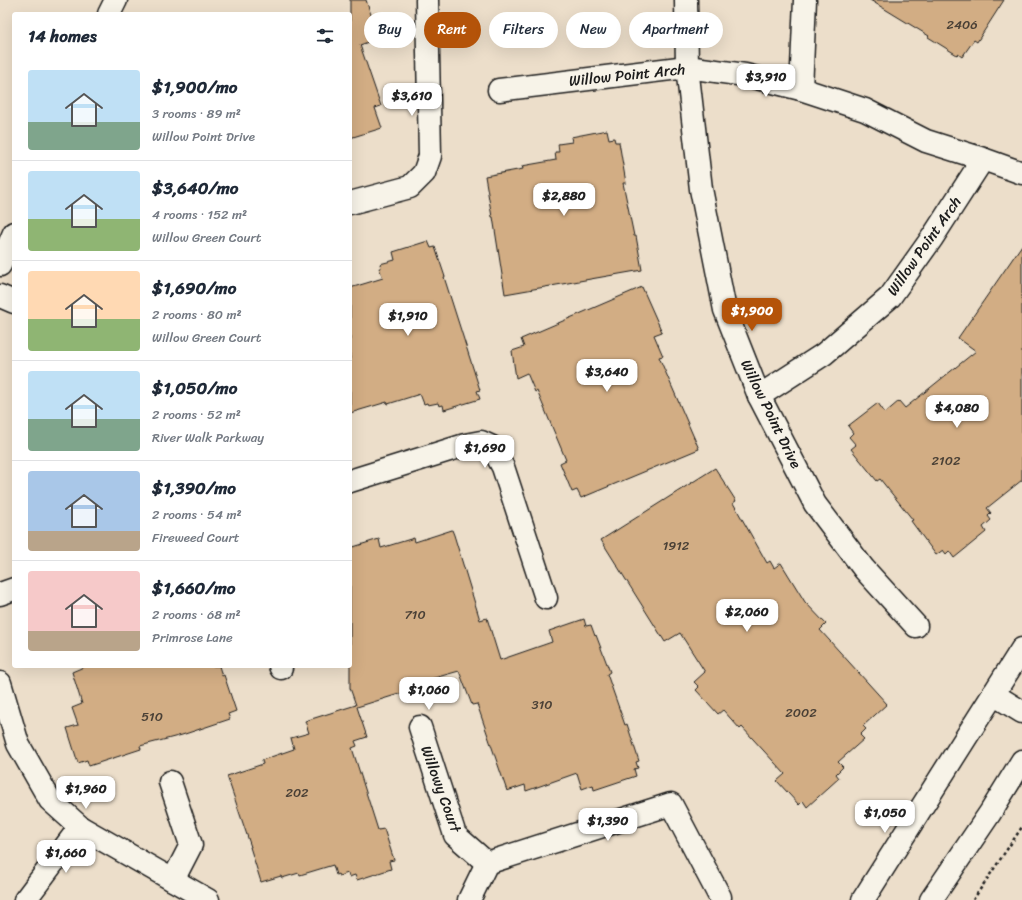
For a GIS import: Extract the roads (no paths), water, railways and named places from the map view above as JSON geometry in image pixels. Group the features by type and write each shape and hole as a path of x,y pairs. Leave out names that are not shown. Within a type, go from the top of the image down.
{"street":[{"path":"111,12 116,0"},
{"path":"352,202 410,187 424,174 430,156 427,0"},
{"name":"Willow Point Drive","path":"686,0 687,67 701,189 725,310 759,396 815,504 864,569 916,626"},
{"path":"801,89 805,0"},
{"name":"Willow Point Arch","path":"500,90 687,67 745,75 801,89 865,110 926,141 1022,173"},
{"name":"Willow Point Arch","path":"759,396 824,354 890,297 932,238 983,159"},
{"path":"0,265 12,238"},
{"path":"0,296 12,301"},
{"path":"352,480 465,445 480,442 492,446 503,467 546,598"},
{"path":"0,594 12,590"},
{"path":"863,900 1022,649"},
{"path":"0,683 18,744 50,800 80,827 208,900"},
{"path":"993,694 1022,712"},
{"name":"Willowy Court","path":"420,727 455,835 487,863"},
{"path":"931,900 990,813 1022,761"},
{"path":"170,782 191,845 173,880"},
{"path":"469,900 487,863 671,804 720,897"},
{"path":"24,900 80,827"}]}
